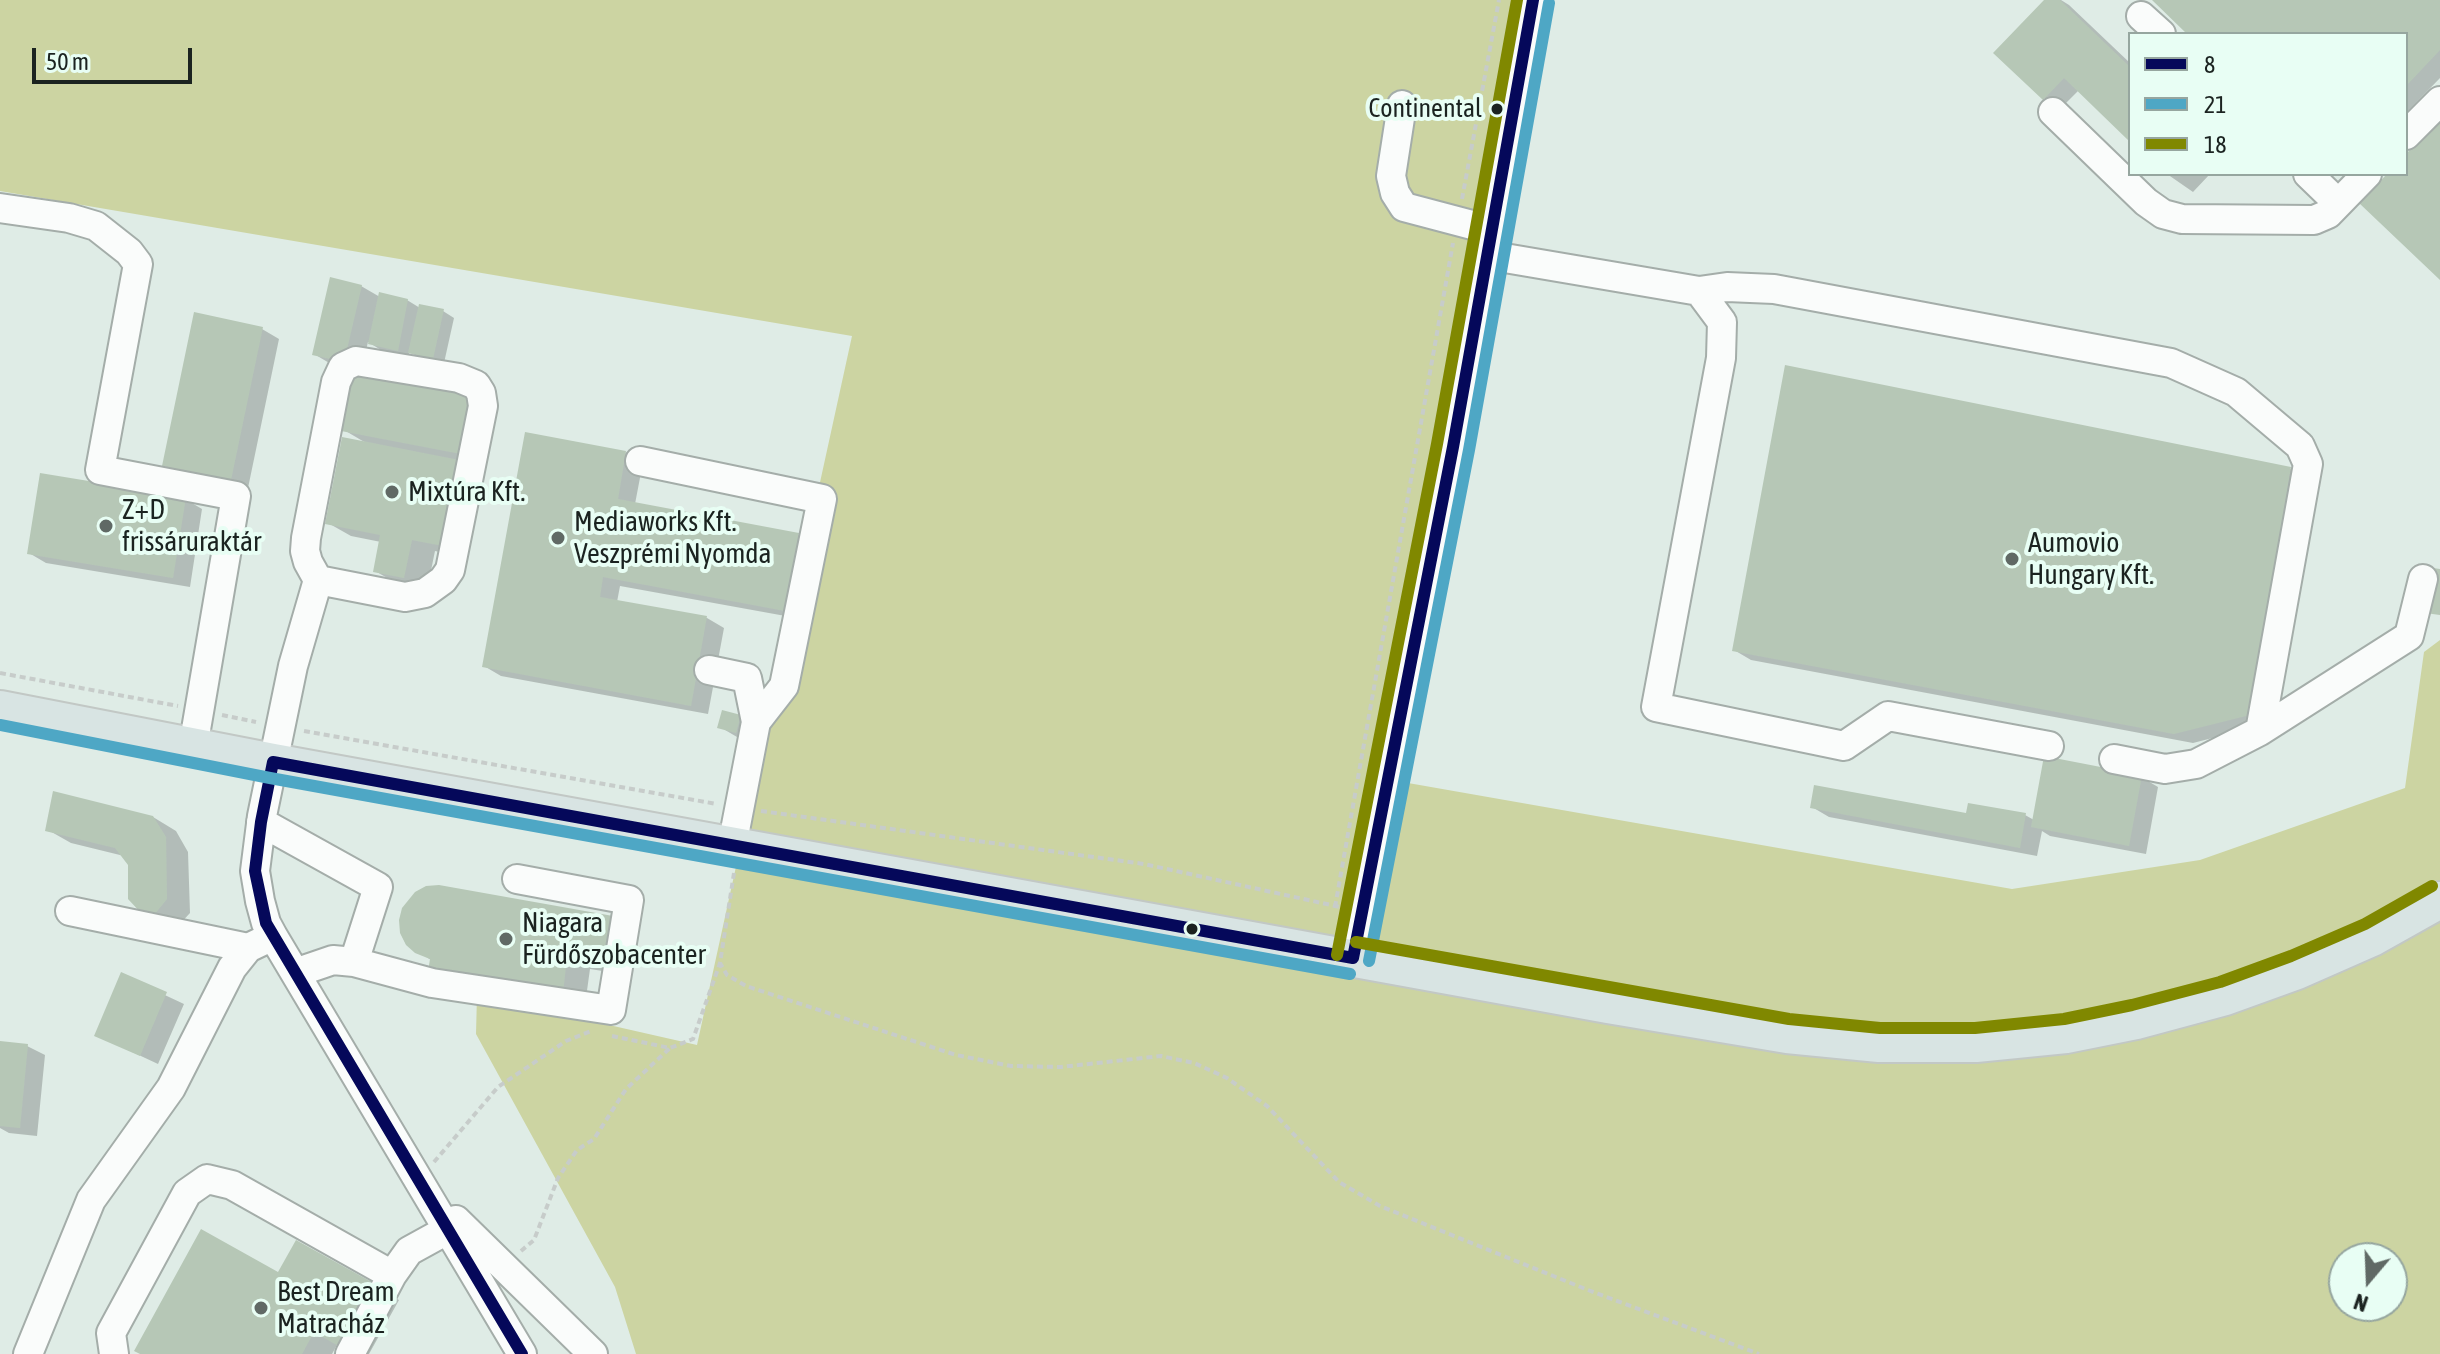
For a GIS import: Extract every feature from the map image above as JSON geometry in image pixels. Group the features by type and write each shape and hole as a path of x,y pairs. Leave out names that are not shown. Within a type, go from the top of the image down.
{"main road":[{"path":"0,709 273,762 1353,958 1787,1035 1879,1044 1976,1044 2080,1033 2136,1021 2225,997 2297,971 2372,938 2440,900"}],"street":[{"path":"1353,958 1348,909 1453,447 1533,0"},
{"path":"2408,133 2440,101"},
{"path":"1402,105 1391,176 1395,193 1404,207 1458,221 1489,243 1699,291 1727,287 1774,289 2171,363 2236,392 2300,446 2308,464 2260,731"},
{"path":"2053,112 2146,202 2163,214 2182,219 2314,220 2328,214 2365,176"},
{"path":"2310,176 2338,203"},
{"path":"0,208 69,218 96,226 129,252 138,264 100,470 236,496 193,747"},
{"path":"1699,291 1722,322 1721,358 1656,707 1844,746 1888,716 2049,746"},
{"path":"318,580 405,597 425,593 443,580 450,570 483,406 476,385 459,378 356,361 343,367 336,382 306,538 305,551 318,580 293,666 261,822 255,871 266,923 273,936 522,1354"},
{"path":"640,461 822,499 784,686 756,722"},
{"path":"2114,759 2165,769 2196,764 2260,731 2409,636 2423,579"},
{"path":"709,670 747,678 756,722 739,808 735,846"},
{"path":"261,822 378,887 354,962"},
{"path":"295,973 333,960 354,962 432,983 611,1010 629,900 517,879"},
{"path":"70,911 248,948"},
{"path":"28,1354 91,1200 171,1088 232,968 248,948 273,936"},
{"path":"114,1354 111,1333 187,1193 207,1179 232,1185 392,1275"},
{"path":"419,1182 502,1268 593,1354"},
{"path":"350,1354 392,1275 409,1251 449,1229"}],"path":[{"path":"0,673 281,727 739,808 1144,864 1348,909 1438,318 1499,0"},
{"path":"502,1268 534,1240 558,1178 577,1150 594,1139 626,1089 670,1048 693,1039 720,963 735,846"},
{"path":"720,963 727,975 746,986 956,1055 1011,1066 1048,1067 1161,1056 1194,1063 1227,1078 1267,1106 1339,1182 1380,1206 1588,1290 1759,1354"},
{"path":"419,1182 452,1138 498,1087 566,1041 591,1031 670,1048"}],"green space":[{"path":"0,0 1530,0 1391,780 2012,889 2200,860 2405,788 2424,652 2440,640 2440,1354 636,1354 615,1287 476,1034 477,995 697,1045 852,336 0,191"}],"building":[{"path":"2044,0 2060,0 2128,65 2128,140 2064,78 2043,100 1993,53"},
{"path":"2152,0 2440,0 2440,50 2408,84 2408,32 2185,32"},
{"path":"2440,119 2440,280 2359,203 2385,176 2408,176 2408,152"},
{"path":"330,277 362,285 344,362 312,355"},
{"path":"379,292 408,299 398,351 368,344"},
{"path":"419,304 444,309 433,359 408,353"},
{"name":"Z+D frissáruraktár","path":"194,312 263,327 231,480 162,466"},
{"name":"Aumovio Hungary Kft.","path":"1785,365 2291,467 2250,715 2174,734 1732,651"},
{"path":"352,372 472,394 461,454 341,431"},
{"name":"Mediaworks Kft. Veszprémi Nyomda","path":"525,432 626,451 618,499 799,533 785,611 603,577 600,597 707,616 691,706 482,667"},
{"name":"Mixtúra Kft.","path":"342,437 459,460 443,546 412,540 404,578 373,572 380,535 325,524"},
{"name":"Z+D frissáruraktár","path":"40,473 186,497 173,578 27,554"},
{"path":"2433,568 2440,569 2440,615 2425,613"},
{"path":"722,710 741,715 736,733 717,728"},
{"path":"2044,756 2142,775 2129,846 2031,827"},
{"path":"1814,785 1966,813 1968,803 2026,813 2020,848 1810,808"},
{"path":"53,791 153,816 166,837 167,899 154,915 142,914 128,899 128,865 115,848 45,831"},
{"name":"Niagara Fürdőszobacenter","path":"439,885 613,916 605,963 567,957 563,993 428,972 430,959 406,945 400,933 399,920 402,908 415,892 426,886"},
{"path":"121,972 167,992 140,1056 94,1036"},
{"path":"0,1041 28,1044 20,1128 0,1126"},
{"name":"Best Dream Matracház","path":"201,1229 278,1272 296,1240 377,1285 342,1348 314,1332 302,1354 140,1354 134,1351"}],"transit line":[{"name":"18","path":"1337,955 1437,444 1517,0"},
{"name":"8","path":"1353,958 1453,447 1533,0"},
{"name":"21","path":"1369,961 1469,450 1549,3"},
{"name":"21","path":"0,725 270,778 1350,974"},
{"name":"8","path":"273,762 1353,958"},
{"name":"8","path":"273,762 255,871 266,923 522,1354"},
{"name":"18","path":"1356,942 1789,1019 1880,1028 1975,1028 2064,1019 2220,982 2365,924 2432,886"}],"place":[{"name":"Continental","path":"1497,109"},
{"name":"Mixtúra Kft.","path":"392,492"},
{"name":"Z+D frissáruraktár","path":"106,526"},
{"name":"Mediaworks Kft. Veszprémi Nyomda","path":"558,538"},
{"name":"Aumovio Hungary Kft.","path":"2012,559"},
{"name":"Niagara Fürdőszobacenter","path":"506,939"},
{"name":"Best Dream Matracház","path":"261,1308"}]}
